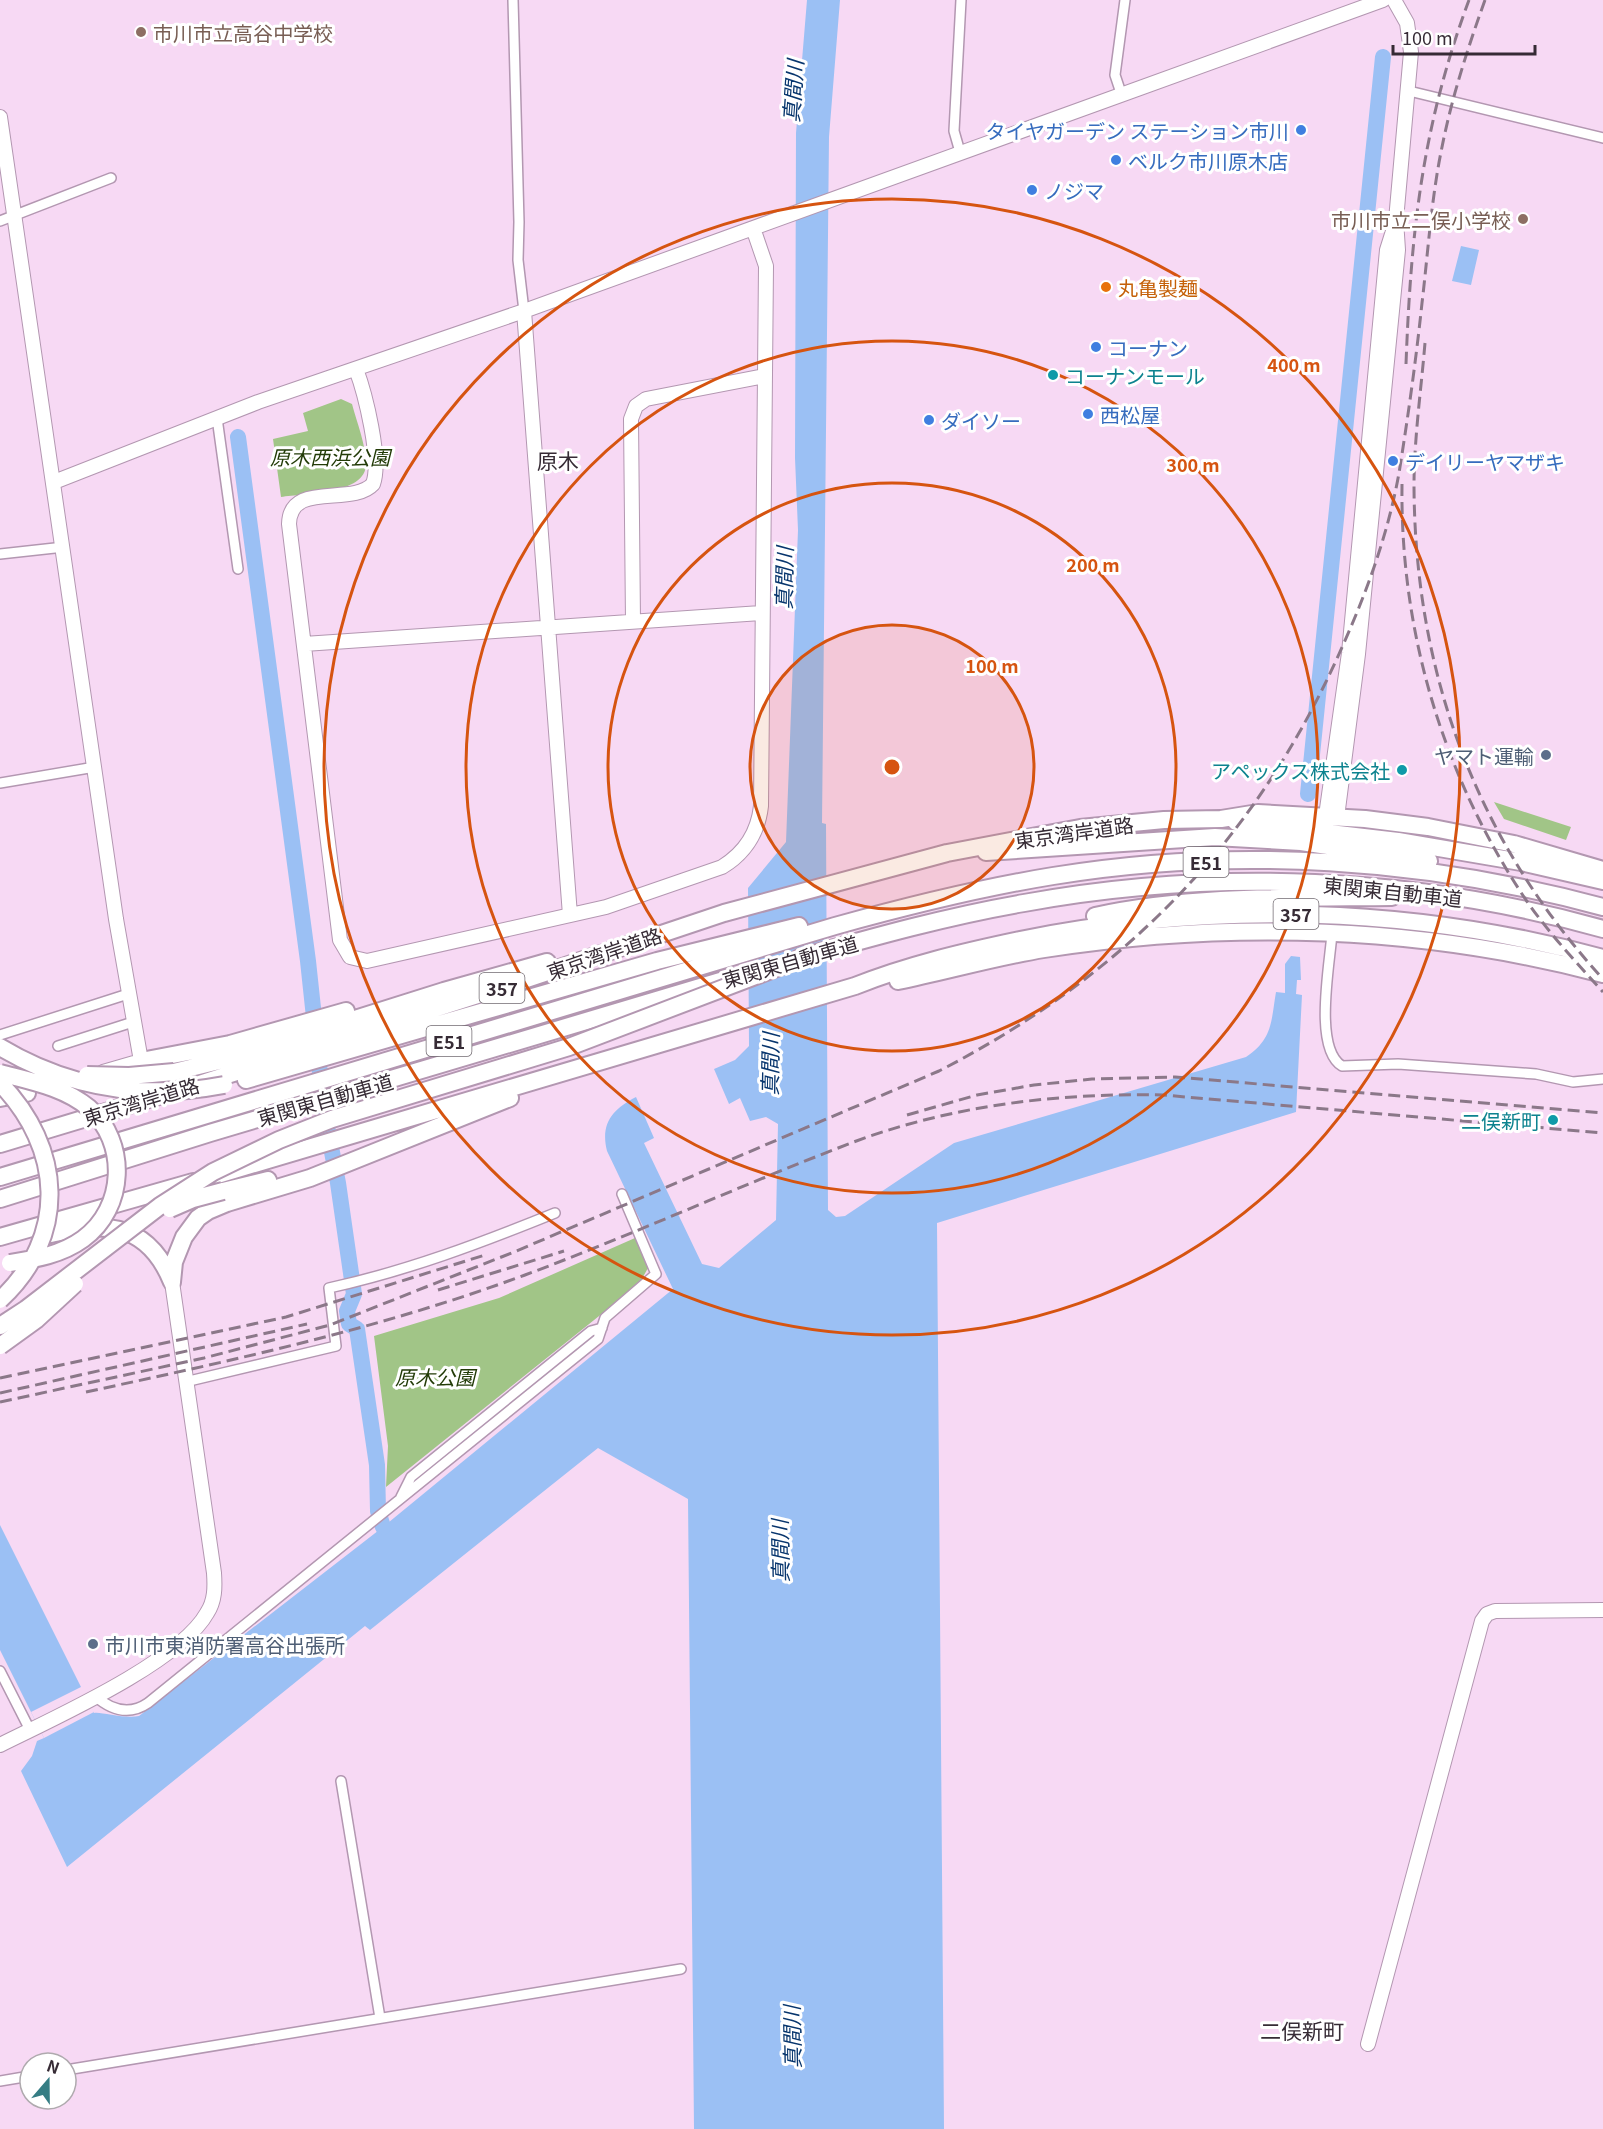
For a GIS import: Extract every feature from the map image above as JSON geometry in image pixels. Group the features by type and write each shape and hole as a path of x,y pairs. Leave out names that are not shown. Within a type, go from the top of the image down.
{"highway":[{"name":"東京湾岸道路","path":"0,1144 274,1046 724,913 946,853 1080,828 1164,820 1221,819 1258,813 1332,817 1397,823 1480,837 1603,870"},
{"name":"東京湾岸道路","path":"1221,819 1258,825 1347,833 1521,862 1603,881"},
{"path":"946,853 1014,852 1196,838 1265,839 1419,859 1482,874 1514,886"},
{"name":"東関東自動車道","path":"0,1178 737,955 900,909 1066,874 1145,865 1228,861 1369,865 1437,872 1514,886 1603,907"},
{"name":"東関東自動車道","path":"0,1199 210,1133 813,954 900,930 1023,903 1176,884 1260,881 1327,883 1452,896 1510,906 1603,929"},
{"path":"1003,944 1056,924 1183,902 1259,898 1452,896"},
{"path":"0,1047 32,1065 97,1086 154,1093 207,1088 284,1071 719,945 850,915 900,909"},
{"path":"0,1060 62,1073 96,1076 174,1072 274,1046 340,1012 444,991 724,913"},
{"name":"357","path":"0,1237 1003,944 1135,921 1230,914 1293,914 1393,920 1449,927 1595,956"},
{"name":"357","path":"913,971 1112,940 1229,932 1332,933 1465,945 1528,956 1603,974"},
{"path":"0,1326 26,1310 168,1201 213,1172 279,1140 332,1119 568,1047 813,954"},
{"path":"141,1061 195,1053 274,1046"},
{"path":"172,1282 177,1252 184,1237 198,1218 227,1203 381,1147 591,1064"},
{"path":"0,1073 61,1091 88,1107 109,1134 117,1167 115,1192 108,1209 84,1239 51,1255 0,1265"},
{"path":"0,1083 27,1115 39,1138 48,1166 50,1194 47,1219 35,1256 22,1278 0,1300"},
{"path":"0,1100 27,1093"},
{"path":"0,1346 36,1320 109,1252 142,1226 193,1199 298,1177"},
{"path":"0,1246 82,1227 111,1227 129,1233 149,1247 166,1268 172,1282"}],"street":[{"path":"513,0 518,260 524,311 570,915"},
{"path":"960,152 954,131 962,0"},
{"path":"1121,93 1115,75 1125,0"},
{"path":"54,482 216,418 524,311 1383,0"},
{"path":"1332,817 1354,653 1398,250 1396,220 1411,52 1409,34 1394,0"},
{"path":"1409,91 1603,138"},
{"path":"0,117 128,994 141,1061 27,1093"},
{"path":"0,221 111,178"},
{"path":"356,369 366,398 376,476 373,483 363,491 309,498 295,505 289,524 340,940 350,957 367,961 606,907 712,871 730,862 749,842 757,825 760,806 765,261 753,228"},
{"path":"633,621 631,419 633,410 646,399 764,376"},
{"path":"216,418 238,569"},
{"path":"0,554 64,547"},
{"path":"304,644 761,613"},
{"path":"0,783 95,766"},
{"path":"1332,933 1326,1035 1332,1058 1341,1066 1398,1064 1536,1074 1573,1082 1603,1079"},
{"path":"0,1035 128,994"},
{"path":"58,1046 133,1022"},
{"path":"92,1697 116,1710 143,1706 400,1499 411,1477 591,1331 602,1328 605,1318 656,1274 622,1194"},
{"path":"185,1382 336,1346 329,1288 358,1282 469,1248 555,1213"},
{"path":"0,1745 137,1673 188,1636 201,1623 213,1601 214,1573 172,1282"},
{"path":"1368,2044 1482,1621 1487,1614 1495,1611 1603,1610"},
{"path":"0,1671 34,1728"},
{"path":"341,1781 380,2018"},
{"path":"78,2068 681,1969"},
{"path":"0,2081 18,2078"}],"green space":[{"name":"原木西浜公園","path":"341,399 352,404 359,426 366,457 363,474 356,482 332,491 281,497 273,439 308,431 303,413"},
{"path":"1494,802 1571,827 1566,840 1504,819"},
{"name":"原木公園","path":"635,1238 648,1268 639,1284 386,1487 388,1446 374,1336 499,1298"}],"water":[{"name":"真間川","path":"807,0 840,0 829,137 822,823 826,824 828,1210 836,1217 845,1216 954,1143 1246,1057 1266,1036 1276,992 1285,993 1285,964 1291,956 1300,957 1301,980 1297,980 1296,994 1302,995 1296,1112 937,1223 944,2129 694,2129 688,1499 598,1448 370,1630 365,1626 67,1867 21,1771 32,1756 37,1741 44,1738 0,1650 0,1525 94,1713 126,1717 139,1716 383,1527 673,1289 607,1151 605,1141 605,1132 610,1118 636,1097 654,1138 644,1143 702,1264 719,1268 776,1220 778,1124 766,1117 750,1121 740,1098 729,1104 714,1069 735,1060 749,1046 748,888 786,842 798,530 795,458 796,133"},
{"path":"1461,246 1479,250 1471,285 1452,281"}],"pier":[{"path":"83,1686 94,1712 44,1738 31,1712"}],"waterway":[{"path":"1308,794 1383,57"},
{"path":"238,437 308,961 324,1111 338,1183 354,1294 347,1311 349,1324 357,1329 377,1465 378,1511 383,1527"}],"railway":[{"path":"1406,364 1411,269 1422,180 1440,92 1469,0"},
{"path":"0,1402 204,1358 330,1325 514,1252 939,1071 1006,1034 1067,992 1124,947 1176,898 1224,844 1267,786 1305,722 1339,654 1367,588 1389,519 1399,473 1441,152 1460,75 1485,0"},
{"path":"1425,343 1414,469 1417,556 1426,623 1441,688 1462,751 1488,812 1520,870 1559,926 1603,979"},
{"path":"1402,484 1403,539 1418,646 1431,698 1448,749 1469,799 1522,894 1550,932 1603,992"},
{"path":"907,1115 977,1095 1034,1085 1092,1079 1175,1077 1603,1113"},
{"path":"86,1392 308,1341 471,1294 568,1258 867,1137 940,1116 976,1109 1087,1096 1163,1095 1603,1133"},
{"path":"438,1290 564,1251"},
{"path":"0,1378 286,1317 485,1255"},
{"path":"0,1393 307,1324"}],"place":[{"name":"市川市立高谷中学校","path":"141,32"},
{"name":"タイヤガーデン ステーション市川","path":"1301,130"},
{"name":"ベルク市川原木店","path":"1116,160"},
{"name":"ノジマ","path":"1032,190"},
{"name":"市川市立二俣小学校","path":"1523,219"},
{"name":"丸亀製麺","path":"1106,287"},
{"name":"コーナン","path":"1096,347"},
{"name":"コーナンモール","path":"1053,375"},
{"name":"西松屋","path":"1088,414"},
{"name":"ダイソー","path":"929,420"},
{"name":"デイリーヤマザキ","path":"1393,461"},
{"name":"ヤマト運輸","path":"1546,755"},
{"name":"アペックス株式会社","path":"1402,770"},
{"name":"二俣新町","path":"1553,1120"},
{"name":"市川市東消防署高谷出張所","path":"93,1644"}],"district":[{"name":"原木","path":"558,460"},
{"name":"二俣新町","path":"1302,2030"}]}
